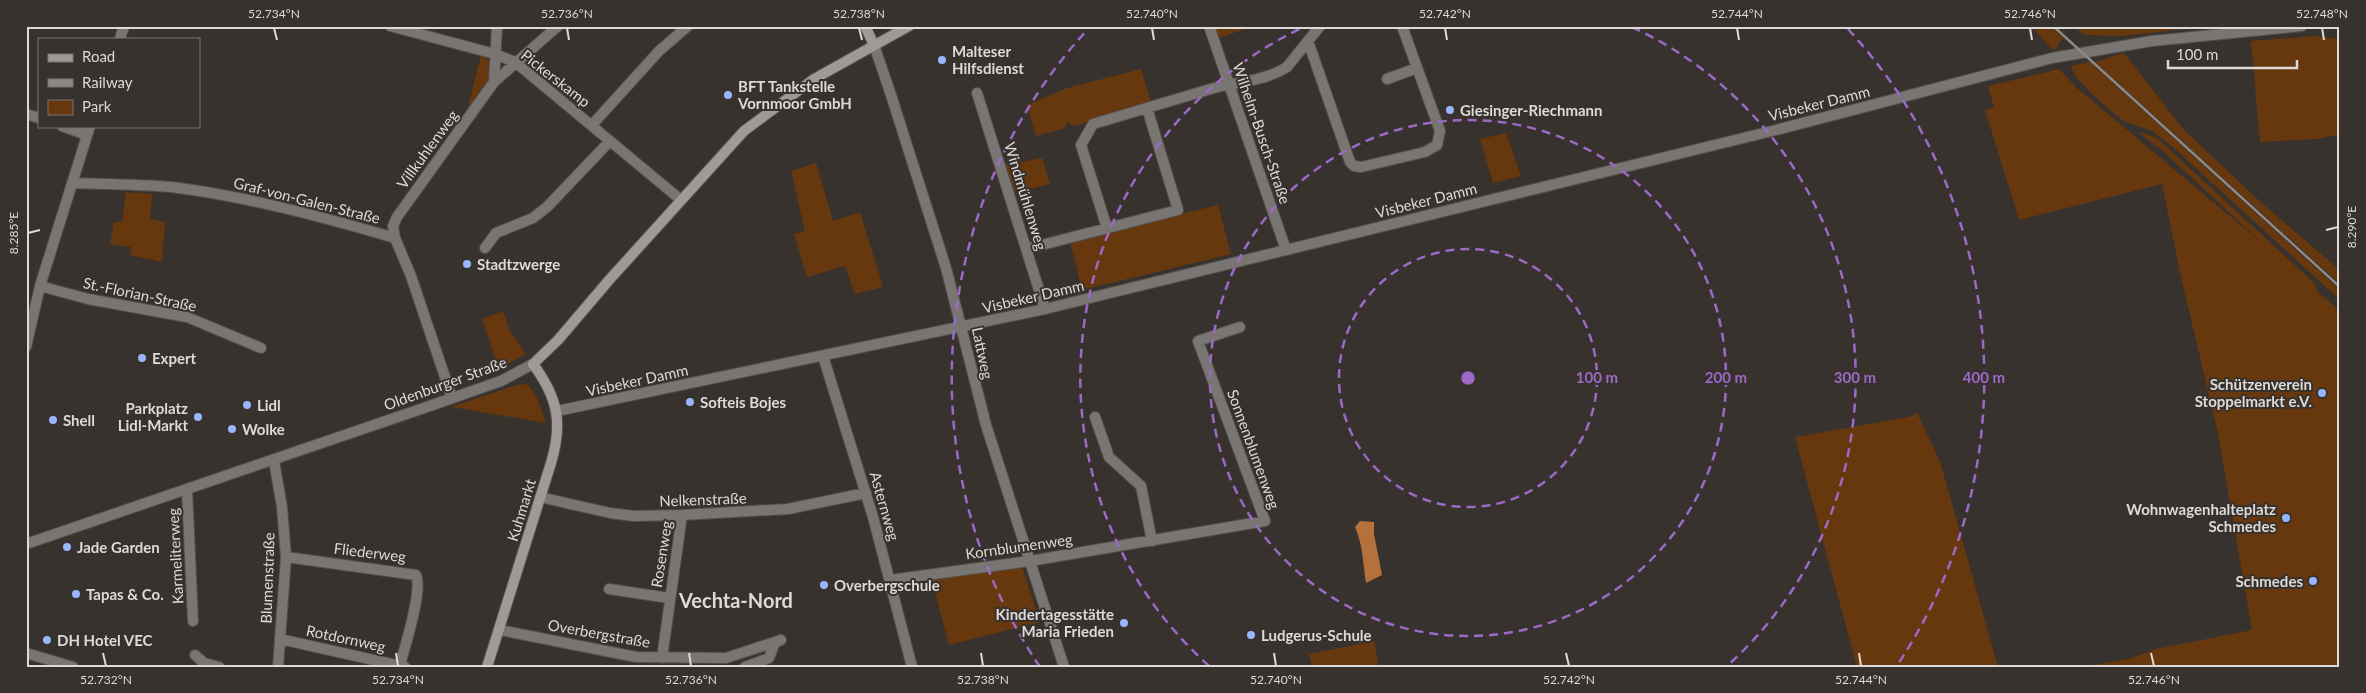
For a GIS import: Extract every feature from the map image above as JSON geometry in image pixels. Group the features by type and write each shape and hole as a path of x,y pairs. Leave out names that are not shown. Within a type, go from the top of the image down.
{"main road":[{"path":"865,26 874,45"},
{"name":"Oldenburger Straße","path":"533,364 558,340 727,149 763,116 814,79 909,26"},
{"name":"Kuhmarkt","path":"487,667 556,448 558,436 557,412 547,385 533,364"}],"street":[{"path":"120,38 124,26"},
{"name":"Pickerskamp","path":"390,26 495,54 515,62 681,200"},
{"path":"494,82 496,26"},
{"name":"Villkuhlenweg","path":"395,238 393,226 397,217 494,82 558,26"},
{"path":"592,126 659,51 688,26"},
{"name":"Wilhelm-Busch-Straße","path":"1209,26 1286,250"},
{"path":"1107,228 1081,145 1093,124 1281,71 1320,26"},
{"path":"1308,41 1350,162 1354,166 1361,167 1425,152 1437,145 1440,131 1402,26"},
{"name":"Visbeker Damm","path":"557,412 1045,309 1776,130 2052,58 2110,47 2172,39 2302,26"},
{"name":"Lattweg","path":"874,45 892,94 943,259 962,328 978,400 1064,667"},
{"path":"1387,79 1417,68"},
{"name":"Windmühlenweg","path":"977,93 1045,309"},
{"path":"1026,249 1178,210 1147,108"},
{"path":"26,114 38,118"},
{"path":"26,347 28,327 89,131 73,128"},
{"path":"485,248 496,233 533,218 547,207 610,141"},
{"name":"Graf-von-Galen-Straße","path":"72,183 170,187 220,195 328,218 395,238 411,276 452,398"},
{"name":"St.-Florian-Straße","path":"40,286 88,299 187,317 260,348"},
{"name":"Sonnenblumenweg","path":"1217,530 1265,521 1198,342 1240,327"},
{"name":"Asternweg","path":"823,356 866,493 912,667"},
{"name":"Oldenburger Straße","path":"26,544 274,461 501,381 533,364"},
{"path":"1095,417 1108,456 1141,486 1152,540"},
{"name":"Blumenstraße","path":"274,461 282,508 286,556 278,667"},
{"name":"Karmeliterweg","path":"187,490 193,621"},
{"name":"Nelkenstraße","path":"540,497 610,513 634,516 788,510 866,493"},
{"name":"Rosenweg","path":"662,658 682,515"},
{"name":"Kornblumenweg","path":"890,580 1217,530"},
{"name":"Fliederweg","path":"286,556 416,575 418,580 414,610 402,666"},
{"name":"Rosenweg","path":"608,589 669,598"},
{"name":"Overbergstraße","path":"500,630 636,662 662,658 726,658 778,641 769,658 745,667"},
{"name":"Rotdornweg","path":"280,639 402,666"},
{"path":"26,653 73,667"},
{"path":"195,655 204,663 219,667"},
{"path":"726,658 735,667"}],"green space":[{"path":"1215,26 1254,26 1219,38"},
{"path":"2031,26 2050,26 2063,38 2054,51"},
{"path":"2073,26 2214,26 2121,36 2084,35"},
{"path":"2315,36 2340,39 2340,134 2318,139 2260,142 2251,41"},
{"path":"2124,53 2183,129 2265,206 2340,270 2340,284 2095,62"},
{"path":"481,55 488,60 490,75 481,93 466,115"},
{"path":"2090,62 2340,290 2340,300 2175,149 2152,131 2123,121 2093,95 2075,76 2071,66"},
{"path":"1141,69 1151,102 1075,126 1067,122 1065,128 1036,136 1027,105 1067,88"},
{"path":"2059,69 2077,88 2262,243 2164,152 2137,131 2157,138 2312,281 2317,288 2316,290 2340,311 2340,667 2079,667 2129,659 2156,649 2252,630 2218,433 2180,273 2162,184 2019,220 1985,110 1994,107 1988,86"},
{"path":"1506,133 1521,176 1493,183 1480,139"},
{"path":"1042,158 1050,184 1013,193 1005,165"},
{"path":"816,163 833,221 860,212 883,287 855,294 845,266 807,277 794,234 805,231 791,171"},
{"path":"126,192 152,194 150,219 165,222 162,262 130,255 131,247 110,244 114,222 122,222"},
{"path":"1218,205 1231,254 1082,290 1070,241"},
{"path":"503,311 510,331 526,354 499,369 482,319"},
{"path":"527,384 536,395 546,423 451,407 517,385"},
{"path":"1917,413 1940,461 1998,667 1857,667 1795,437 1909,417"},
{"path":"1022,566 1040,622 949,645 931,577"},
{"path":"1374,641 1379,667 1312,667 1309,654"}],"shaded area":[{"path":"1360,521 1374,522 1374,534 1382,575 1366,583 1361,548 1355,527"}],"railway":[{"path":"2053,26 2340,287"}],"place":[{"name":"Malteser Hilfsdienst","path":"942,60"},
{"name":"BFT Tankstelle Vornmoor GmbH","path":"728,95"},
{"name":"Giesinger-Riechmann","path":"1450,110"},
{"name":"Stadtzwerge","path":"467,264"},
{"name":"Expert","path":"142,358"},
{"name":"Schützenverein Stoppelmarkt e.V.","path":"2322,393"},
{"name":"Softeis Bojes","path":"690,402"},
{"name":"Lidl","path":"247,405"},
{"name":"Parkplatz Lidl-Markt","path":"198,417"},
{"name":"Shell","path":"53,420"},
{"name":"Wolke","path":"232,429"},
{"name":"Wohnwagenhalteplatz Schmedes","path":"2286,518"},
{"name":"Jade Garden","path":"67,547"},
{"name":"Schmedes","path":"2313,581"},
{"name":"Overbergschule","path":"824,585"},
{"name":"Tapas & Co.","path":"76,594"},
{"name":"Kindertagesstätte Maria Frieden","path":"1124,623"},
{"name":"Ludgerus-Schule","path":"1251,635"},
{"name":"DH Hotel VEC","path":"47,640"}],"district":[{"name":"Vechta-Nord","path":"736,600"}]}
